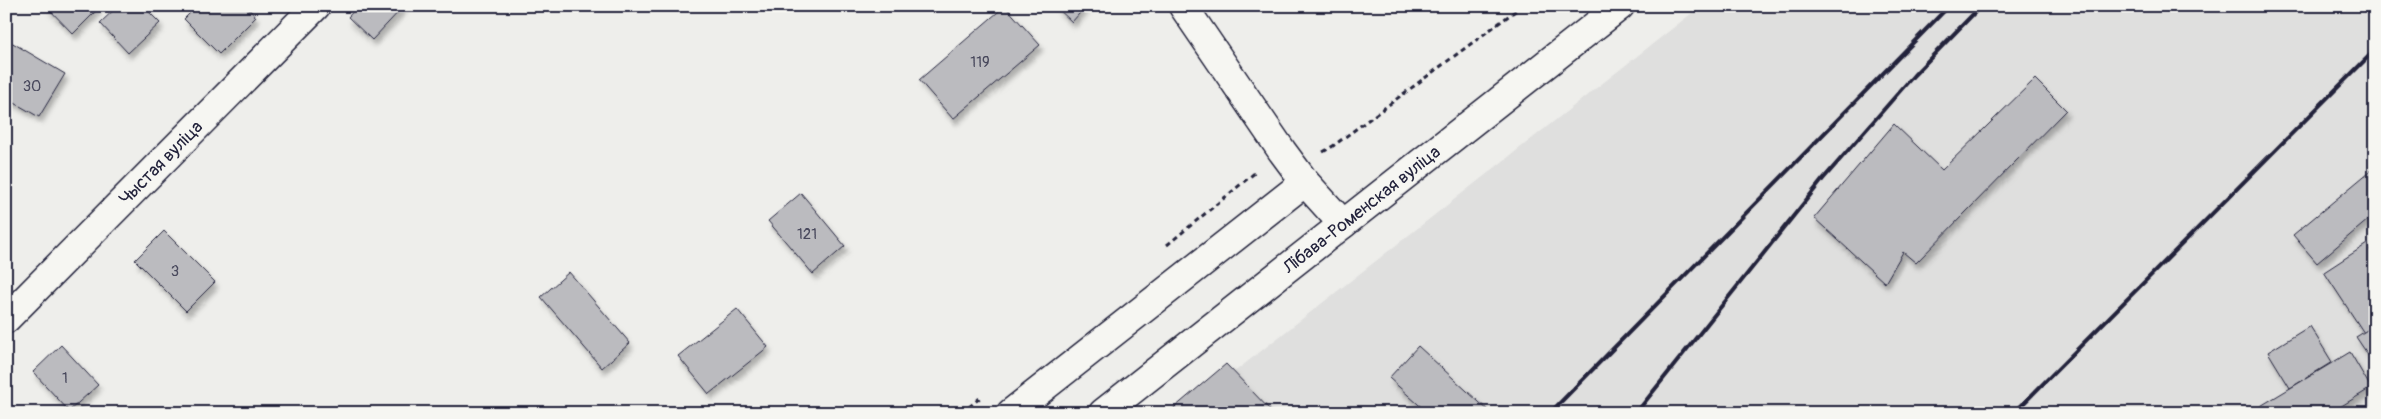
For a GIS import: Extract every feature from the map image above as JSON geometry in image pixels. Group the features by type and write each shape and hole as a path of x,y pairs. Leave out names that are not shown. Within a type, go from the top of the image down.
{"main road":[{"name":"Чыстая вуліца","path":"6,319 316,6"},
{"name":"Лібава-Роменская вуліца","path":"1103,413 1620,6"},
{"path":"1189,8 1305,182 1343,224"},
{"path":"1010,413 1305,182"}],"shaded area":[{"path":"1701,6 2375,6 2375,413 1182,413"}],"building":[{"path":"46,6 95,6 98,9 73,34"},
{"path":"118,6 143,6 160,23 128,53 100,23"},
{"path":"197,6 246,6 256,17 219,54 184,19"},
{"path":"358,6 404,6 372,40 348,17"},
{"path":"1005,6 1040,45 953,119 919,80"},
{"path":"1055,6 1086,6 1072,22"},
{"path":"11,42 65,74 39,117 6,98 6,50"},
{"path":"2035,79 2066,110 1916,263 1903,252 1885,283 1814,218 1894,124 1942,170"},
{"path":"2375,167 2375,214 2317,263 2293,235"},
{"path":"801,193 845,246 813,274 768,221"},
{"path":"164,231 215,282 186,311 135,260"},
{"path":"2367,244 2375,257 2375,325 2364,333 2324,272"},
{"path":"569,272 630,343 602,368 541,297"},
{"path":"737,309 768,347 709,394 678,356"},
{"path":"2375,325 2375,365 2356,337"},
{"path":"2310,326 2332,362 2290,388 2268,352"},
{"path":"61,345 98,385 69,411 33,372"},
{"path":"1418,346 1491,413 1428,413 1389,378"},
{"path":"2350,352 2371,388 2330,413 2249,413"},
{"path":"1226,364 1273,413 1168,413"}],"railway":[{"path":"1550,413 1949,6"},
{"path":"1636,413 1823,179 1914,75 1981,6"},
{"path":"2014,413 2375,50"}]}
